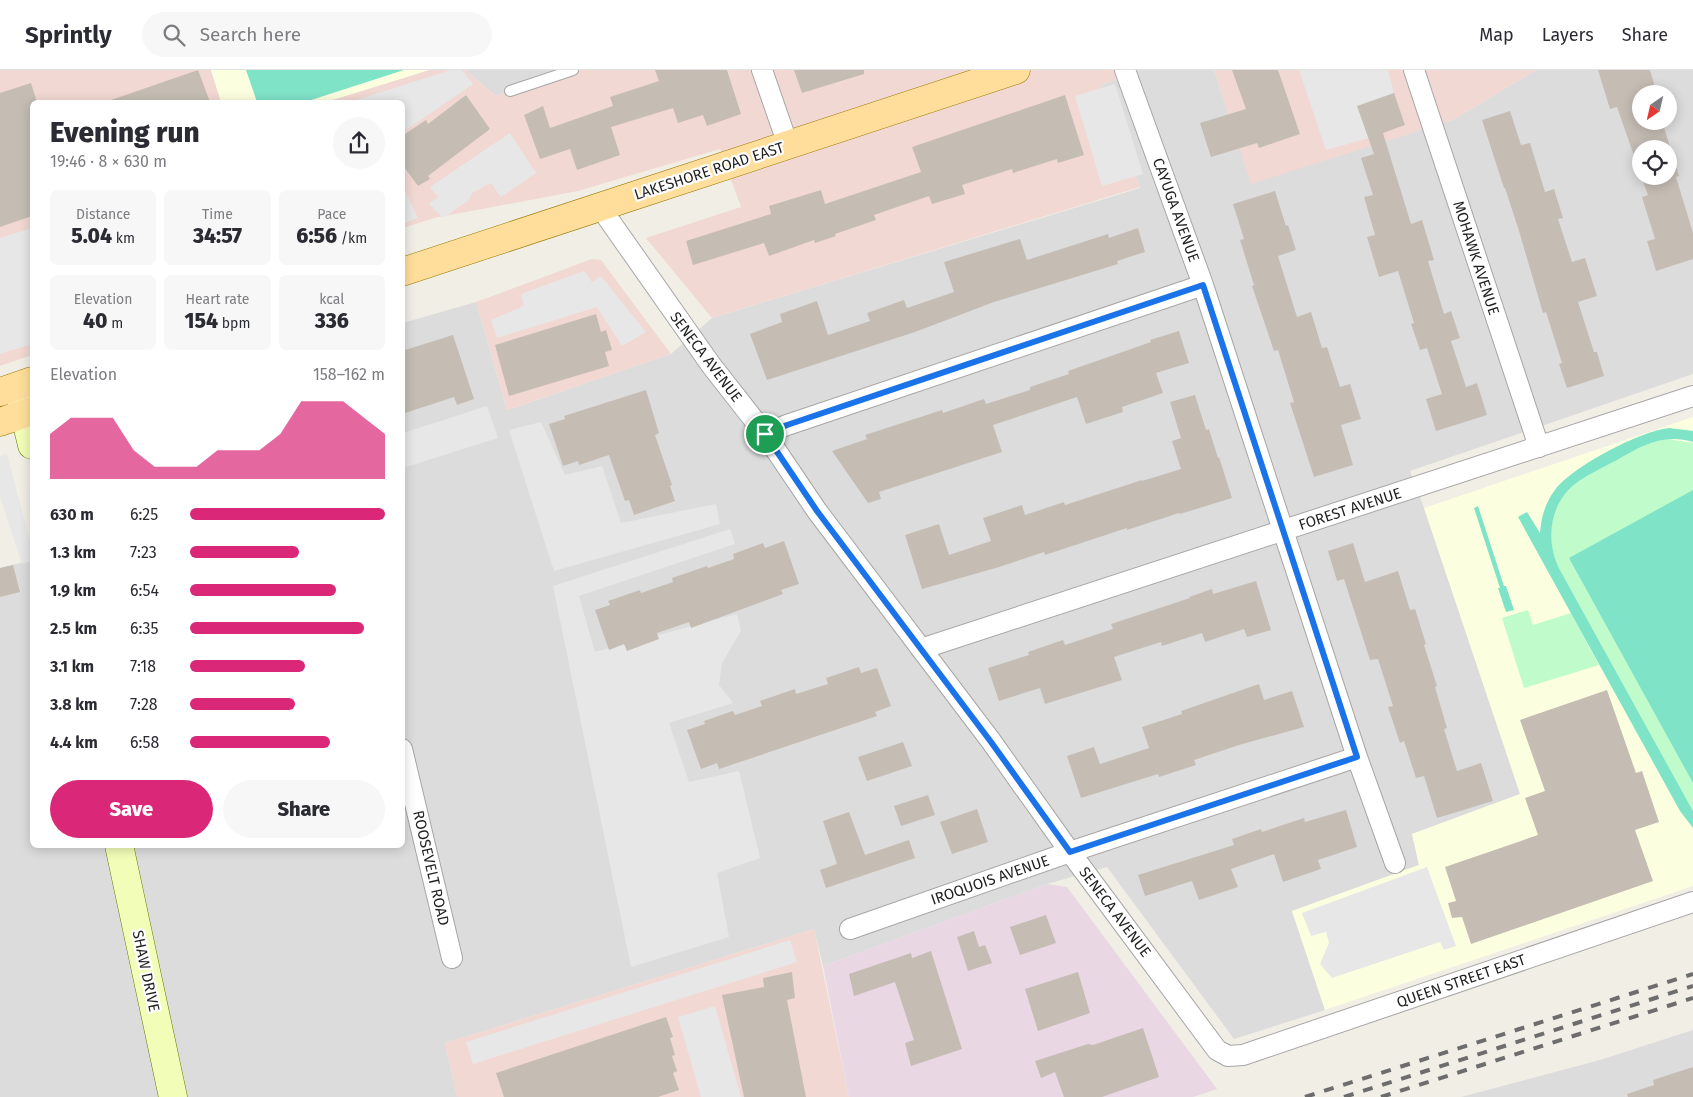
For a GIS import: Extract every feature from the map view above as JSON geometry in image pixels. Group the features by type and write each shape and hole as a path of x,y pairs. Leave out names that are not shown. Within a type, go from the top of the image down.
{"main road":[{"name":"LAKESHORE ROAD EAST","path":"405,271 1016,70"},
{"path":"0,422 29,412"}],"street":[{"path":"762,70 788,145"},
{"name":"CAYUGA AVENUE","path":"1125,70 1203,285 1357,757 1394,863"},
{"name":"MOHAWK AVENUE","path":"1414,70 1538,447"},
{"name":"SENECA AVENUE","path":"600,207 711,365 765,434 817,511 991,742 1217,1050 1228,1056"},
{"path":"765,434 1203,285"},
{"path":"17,386 29,412"},
{"name":"FOREST AVENUE","path":"921,649 1693,396"},
{"name":"IROQUOIS AVENUE","path":"850,929 1070,852 1357,757"},
{"name":"ROOSEVELT ROAD","path":"405,762 452,958"},
{"name":"SHAW DRIVE","path":"120,848 173,1097"},
{"name":"QUEEN STREET EAST","path":"1228,1056 1244,1055 1693,902"}],"lane":[{"path":"510,91 573,70"}],"shaded area":[{"path":"0,70 211,70 220,100 30,100 30,356 0,366"},
{"path":"211,70 429,70 332,100 220,100"},
{"path":"429,70 465,70 496,96 565,70 1141,70 1101,85 1140,187 712,318 646,238 741,207 720,149 578,191 434,218 405,227 405,100 332,100"},
{"path":"451,70 462,70 473,84 405,131 405,100 356,100"},
{"path":"465,70 565,70 496,96"},
{"path":"1141,70 1214,70 1251,183 1453,120 1536,70 1693,70 1693,374 1410,471 1521,794 1412,834 1419,865 1292,911 1325,1010 1234,1039 1107,867 1047,884 823,966 814,929 445,1043 457,1097 0,1097 0,568 30,560 30,848 405,848 405,322 476,302 507,410 671,354 712,318 1140,188 1101,85"},
{"path":"1214,70 1536,70 1453,120 1251,184"},
{"path":"1299,70 1388,70 1394,93 1369,138 1326,150"},
{"path":"1115,84 1143,174 1102,186 1075,96"},
{"path":"510,133 536,173 501,197 491,183 472,193 468,201 443,218 429,204 438,197 430,187"},
{"path":"405,190 418,218 405,223"},
{"path":"30,229 30,345 0,354 0,238"},
{"path":"592,259 601,260 671,354 507,410 476,302"},
{"path":"584,271 592,282 601,276 646,332 622,346 597,307 497,338 491,320 524,306 521,294"},
{"path":"487,406 498,438 405,467 405,432"},
{"path":"1693,417 1693,886 1325,1010 1292,911 1419,865 1412,834 1520,794 1424,508"},
{"path":"541,422 565,475 602,466 621,523 716,504 720,524 554,571 509,430"},
{"path":"7,454 30,541 30,562 22,564 0,497 0,456"},
{"path":"730,529 735,544 579,596 595,652 737,614 741,631 722,663 719,685 733,703 669,723 689,782 739,771 760,858 717,873 729,937 631,967 553,586"},
{"path":"1427,867 1456,946 1444,950 1440,942 1332,978 1320,964 1329,943 1326,932 1311,936 1302,913"},
{"path":"1047,884 1067,887 1217,1089 1193,1097 849,1097 823,966"},
{"path":"814,929 849,1097 457,1097 445,1043"},
{"path":"790,940 797,962 473,1064 466,1042"},
{"path":"715,1006 741,1097 701,1097 678,1017"},
{"path":"1693,1030 1693,1097 1461,1097 1600,1060"}],"green space":[{"path":"246,70 404,70 311,100 256,100"},
{"path":"1669,428 1693,431 1693,442 1672,439 1653,442 1579,481 1569,489 1556,510 1551,533 1552,546 1560,570 1693,811 1693,828 1680,811 1518,517 1527,512 1540,533 1546,505 1555,490 1576,471 1625,443"},
{"path":"1668,439 1693,443 1693,811 1560,570 1552,546 1551,534 1552,522 1561,499 1579,481 1639,448 1653,442"},
{"path":"1693,490 1693,783 1569,558"},
{"path":"1478,506 1504,586 1506,586 1514,610 1506,612 1474,508"},
{"path":"1528,610 1533,625 1571,613 1599,665 1524,688 1502,618"}],"building":[{"path":"198,70 209,100 111,100"},
{"path":"655,70 727,70 741,114 707,126 703,115 678,123 673,108 611,127 620,155 577,170 570,149 540,159 524,115 543,106 550,128 613,106 610,97 659,81"},
{"path":"794,70 864,70 864,74 802,93"},
{"path":"1232,70 1278,70 1300,134 1259,148 1257,143 1211,157 1200,123 1246,109"},
{"path":"1598,70 1650,70 1654,85 1632,85 1632,130 1665,130 1668,140 1632,140 1632,150 1617,107 1610,109"},
{"path":"31,83 36,100 30,100 30,217 0,227 0,93"},
{"path":"1394,93 1405,125 1383,133 1411,224 1422,220 1434,260 1428,261 1444,314 1451,311 1460,338 1451,341 1466,387 1477,383 1487,415 1436,431 1426,399 1442,394 1427,348 1420,350 1411,324 1414,323 1398,271 1379,277 1367,237 1375,235 1364,197 1373,195 1361,158 1374,154 1357,106"},
{"path":"466,95 490,129 428,176 430,179 418,186 405,168 405,134 426,120 428,124"},
{"path":"1065,95 1084,155 1058,163 1057,159 1013,173 1012,169 962,185 965,194 932,204 929,196 874,215 876,220 835,234 836,236 815,243 814,240 769,256 764,243 693,265 686,241 771,214 769,206 821,190 825,204 921,172 912,147"},
{"path":"1510,111 1521,145 1530,143 1545,192 1554,189 1563,218 1558,219 1572,262 1585,258 1597,296 1578,302 1604,376 1567,388 1559,364 1562,363 1546,312 1543,313 1519,231 1482,120"},
{"path":"1677,180 1693,233 1693,259 1656,271 1647,241 1655,239 1642,197 1648,195 1644,185 1677,185"},
{"path":"1275,191 1296,250 1278,256 1297,317 1311,312 1322,348 1327,347 1340,387 1350,384 1361,419 1341,425 1353,465 1314,477 1290,403 1294,402 1278,350 1274,351 1252,286 1254,285 1240,240 1244,239 1233,204"},
{"path":"1138,228 1145,252 1117,261 1118,264 994,302 915,332 767,380 750,334 782,322 780,314 817,301 828,335 870,321 867,313 904,300 907,308 954,292 944,262 1020,239 1027,260 1108,234 1109,238"},
{"path":"596,314 601,332 606,330 612,350 605,352 609,366 509,396 495,345"},
{"path":"1179,331 1189,363 1156,373 1163,393 1122,407 1123,412 1086,424 1077,397 993,425 1002,452 879,492 881,499 868,503 832,451 867,439 865,435 942,410 943,413 984,399 986,404 1030,390 1030,387 1069,374 1068,371"},
{"path":"453,335 474,399 457,405 454,397 405,413 405,350"},
{"path":"646,390 659,433 655,435 672,485 670,486 675,501 634,515 629,500 625,501 609,455 579,465 578,461 563,466 549,424 565,419 564,416"},
{"path":"1195,395 1206,430 1209,429 1232,498 1127,530 1127,528 1045,555 1044,552 922,589 905,535 939,524 949,555 991,541 983,518 1022,505 1025,515 1064,502 1065,505 1181,469 1172,441 1181,438 1170,402"},
{"path":"784,541 799,584 781,590 783,594 691,628 689,622 657,633 659,639 627,651 624,644 609,650 595,610 610,605 608,601 640,590 641,593 673,582 672,578 734,559 733,554 763,543 765,548"},
{"path":"1353,543 1365,582 1398,571 1410,610 1415,609 1426,644 1424,645 1437,686 1435,687 1447,728 1444,729 1457,771 1481,763 1493,801 1437,818 1424,776 1416,778 1404,741 1400,743 1388,707 1393,706 1378,659 1370,660 1344,579 1337,581 1328,551"},
{"path":"13,565 20,592 0,597 0,568"},
{"path":"1256,581 1271,630 1247,637 1244,629 1205,642 1202,633 1162,646 1161,642 1114,657 1122,680 1045,704 1040,688 999,701 988,668 1029,655 1028,652 1063,640 1065,645 1113,629 1111,624 1212,589 1213,594"},
{"path":"859,667 861,673 877,668 891,706 875,712 877,716 719,769 717,763 701,769 687,730 705,724 704,721 733,711 735,715 762,706 760,701 795,689 796,694 828,684 826,678"},
{"path":"1259,684 1264,700 1292,691 1304,727 1194,760 1196,765 1159,777 1158,774 1081,798 1067,756 1094,747 1100,764 1149,748 1142,727 1182,714 1181,711"},
{"path":"1607,690 1636,773 1642,771 1659,822 1635,830 1653,881 1471,944 1462,917 1452,918 1448,903 1456,901 1445,867 1538,835 1525,798 1545,791 1520,720"},
{"path":"903,742 912,766 867,781 858,757"},
{"path":"928,795 935,815 901,826 894,806"},
{"path":"977,809 988,842 952,854 940,822"},
{"path":"1346,810 1357,847 1318,860 1321,869 1283,882 1274,854 1231,869 1238,887 1199,900 1192,881 1145,896 1138,875 1234,845 1232,839 1261,829 1262,832 1304,818 1305,822"},
{"path":"849,812 865,855 909,840 915,858 826,888 820,870 837,864 823,821"},
{"path":"1046,915 1056,943 1020,955 1010,927"},
{"path":"974,931 979,947 985,945 992,963 968,971 957,937"},
{"path":"931,951 962,1049 911,1066 905,1043 914,1040 895,982 854,996 849,974 911,953 912,958"},
{"path":"792,972 795,998 787,1000 806,1097 744,1097 722,995 764,987 763,978"},
{"path":"1078,972 1090,1013 1038,1031 1025,989"},
{"path":"666,1017 673,1037 670,1038 675,1055 672,1056 677,1071 673,1073 679,1090 658,1097 504,1097 496,1073"},
{"path":"1143,1028 1159,1077 1102,1097 1064,1097 1055,1072 1041,1078 1035,1061 1088,1044 1093,1045"},
{"path":"1693,1067 1693,1097 1628,1097 1627,1094 1654,1085 1653,1080"}],"railway":[{"path":"1305,1097 1693,974"},
{"path":"1344,1097 1693,986"},
{"path":"1381,1097 1693,998"}],"route":[{"path":"1203,285 1357,757 1070,852 991,742 817,511 765,434 1203,285"}]}
